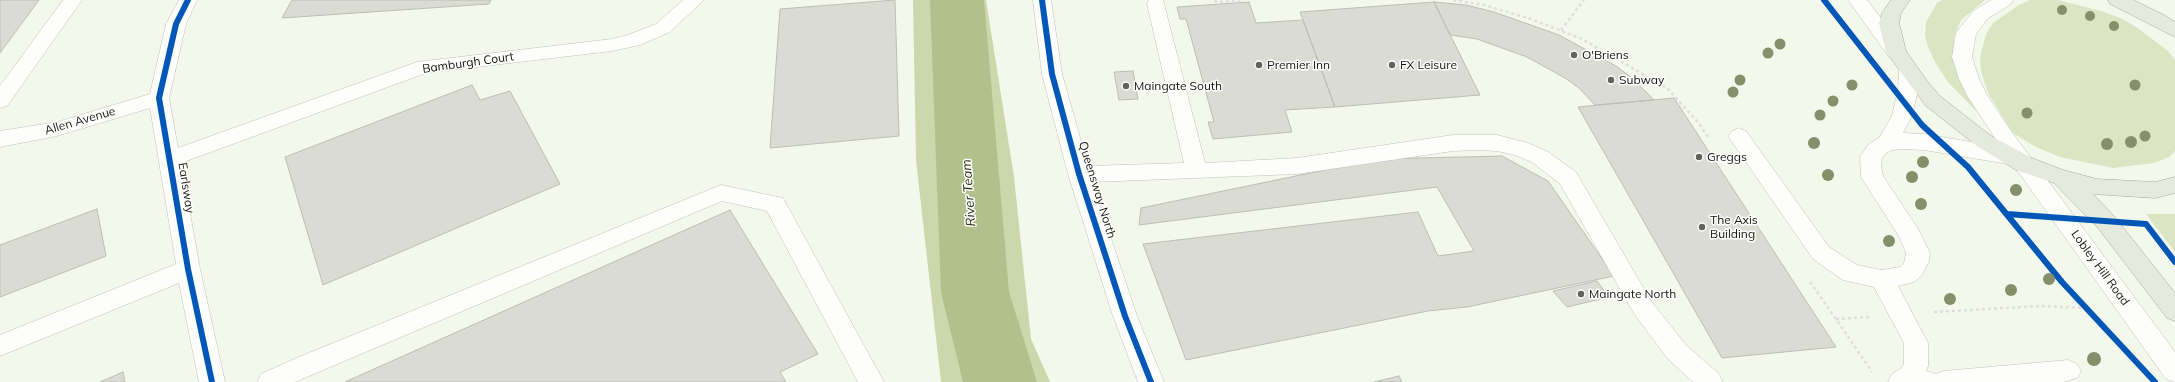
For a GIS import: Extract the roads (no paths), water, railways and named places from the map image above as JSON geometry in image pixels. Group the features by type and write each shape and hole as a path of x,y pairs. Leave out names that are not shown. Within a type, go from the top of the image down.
{"main road":[{"name":"Lobley Hill Road","path":"1901,0 1892,13 1889,23 1896,52 1920,86 1946,113 1979,138 2016,160 2059,177 2115,189 2155,190 2175,185"},
{"path":"2117,0 2157,19 2175,31"},
{"name":"Lobley Hill Road","path":"2059,177 2083,198 2106,222 2175,311"}],"street":[{"path":"0,101 73,0"},
{"name":"Earlsway","path":"188,0 176,24 159,98 188,269 212,382"},
{"name":"Bamburgh Court","path":"170,159 424,67 612,45 633,40 663,28 694,0"},
{"name":"Queensway North","path":"1042,0 1052,74 1080,174 1125,316 1151,382"},
{"path":"1857,0 1896,52"},
{"name":"Lobley Hill Road","path":"2004,0 1980,15 1966,32 1962,57 1969,79 1978,97 2016,160 2175,372"},
{"path":"1156,4 1196,170"},
{"path":"1887,143 1902,116 1908,90 1909,71"},
{"name":"Allen Avenue","path":"0,139 56,129 159,98"},
{"path":"1739,136 1821,253 1851,273 1882,280 1906,275 1914,269 1917,261 1915,244 1872,177 1870,166 1871,156 1878,148 1887,143 1903,141 1924,142 2016,160"},
{"path":"1080,174 1256,169 1341,162 1453,143 1497,143 1520,148 1540,158 1568,178 1643,308 1677,352 1710,382"},
{"path":"270,382 308,364 720,193 775,204 871,382"},
{"path":"0,346 188,269"},
{"path":"1882,280 1916,343 1916,366 1913,380"},
{"path":"1944,382 2068,371"}],"waterway":[{"name":"River Team","path":"957,0 975,292 1000,382"}],"place":[{"name":"O'Briens","path":"1574,55"},
{"name":"Premier Inn","path":"1259,65"},
{"name":"FX Leisure","path":"1392,65"},
{"name":"Subway","path":"1611,80"},
{"name":"Maingate South","path":"1126,86"},
{"name":"Greggs","path":"1699,157"},
{"name":"The Axis Building","path":"1702,227"},
{"name":"Maingate North","path":"1581,294"}]}
